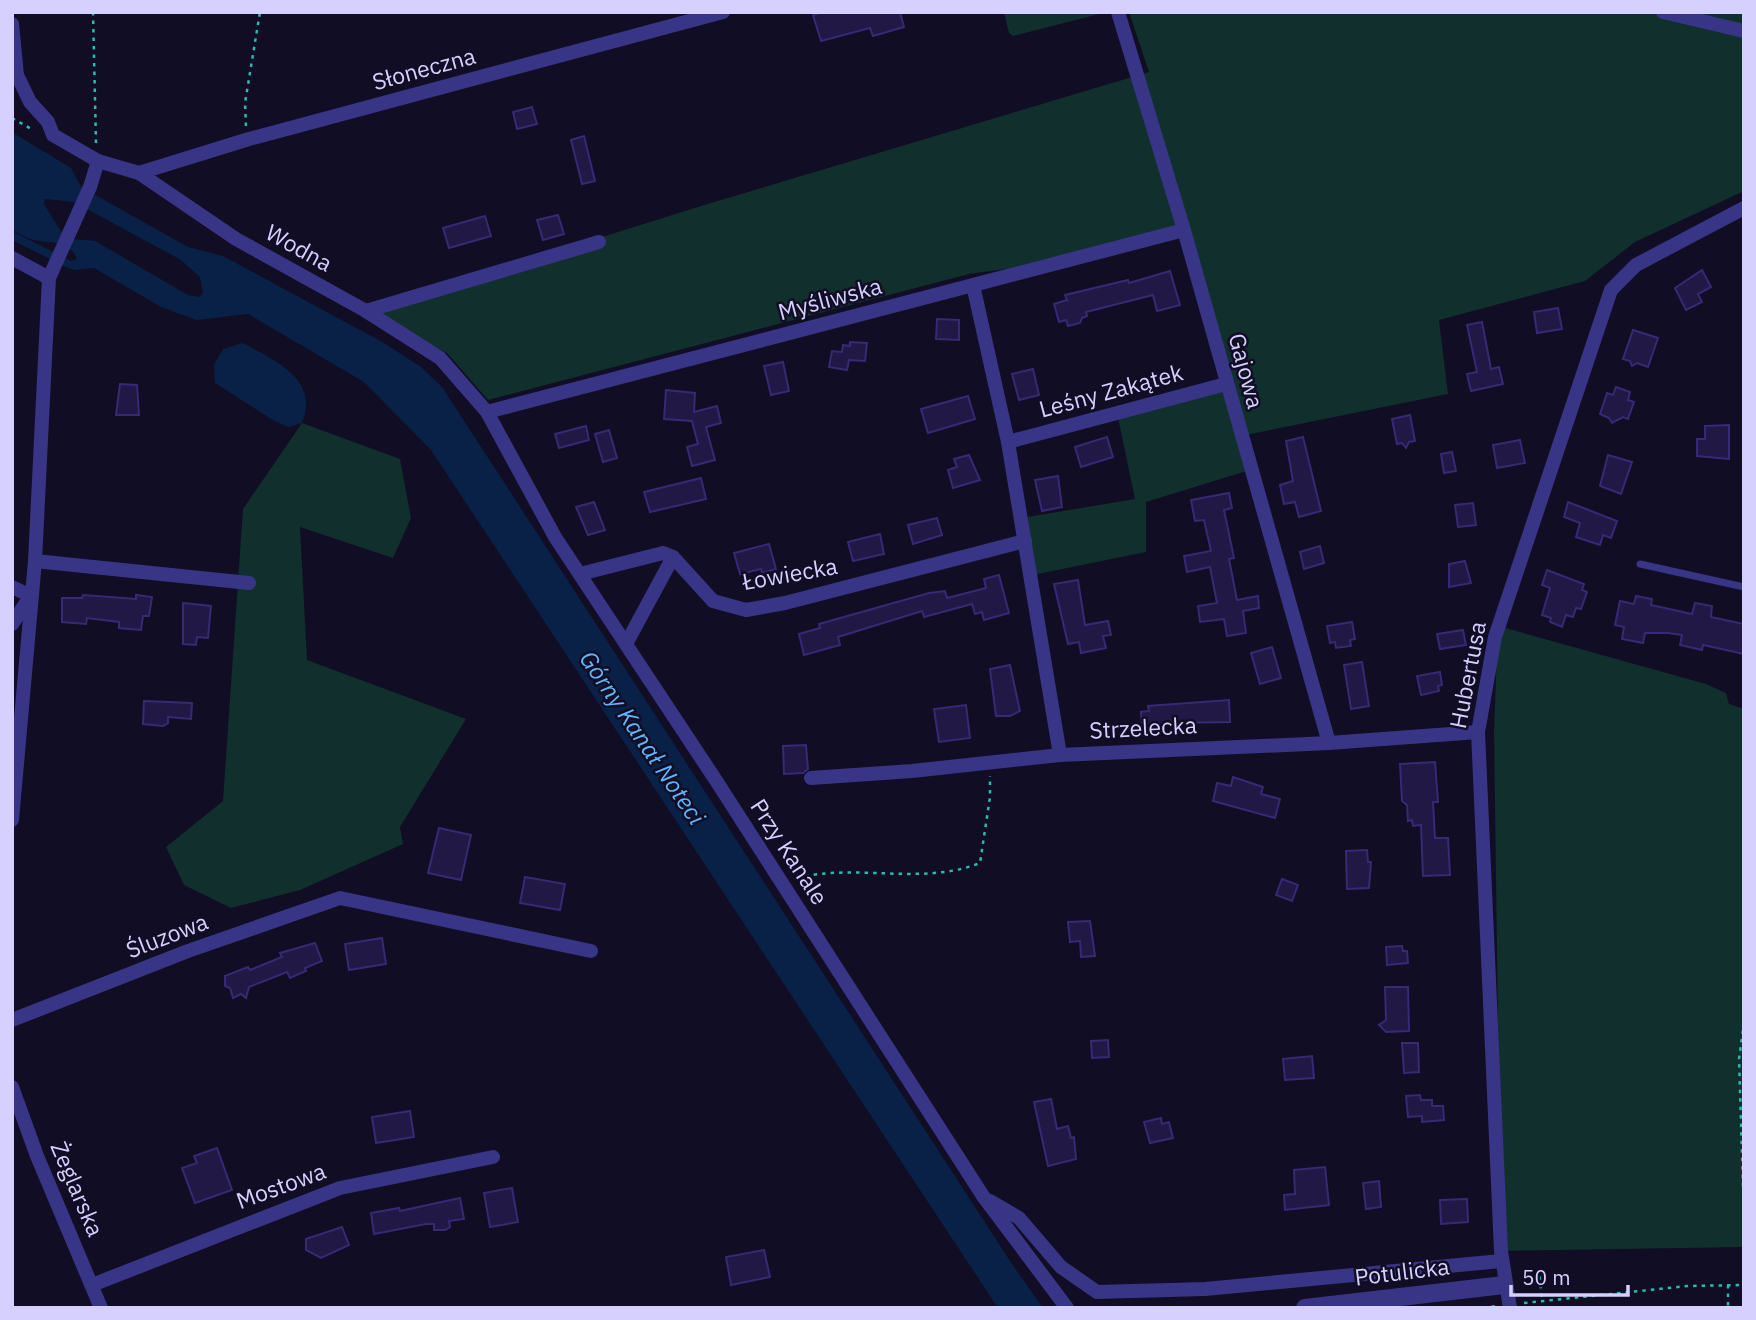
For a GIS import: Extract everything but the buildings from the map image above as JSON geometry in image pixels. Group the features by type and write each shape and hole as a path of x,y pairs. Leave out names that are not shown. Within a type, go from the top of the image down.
{"street":[{"name":"Gajowa","path":"1118,12 1184,230 1329,743"},
{"path":"1663,12 1744,31"},
{"name":"Słoneczna","path":"139,173 249,139 716,13"},
{"name":"Wodna","path":"12,24 17,75 30,102 48,122 53,135 98,160 139,173 236,239 366,311 440,358 487,412"},
{"path":"12,820 35,561 49,278 90,187 98,160"},
{"name":"Hubertusa","path":"1510,1306 1501,1261 1478,732 1495,637 1611,290 1636,265 1744,208"},
{"name":"Myśliwska","path":"487,412 1184,230"},
{"path":"366,311 599,243"},
{"path":"12,258 49,278"},
{"path":"973,285 1008,442 1059,755"},
{"name":"Leśny Zakątek","path":"1008,442 1226,384"},
{"name":"Przy Kanale","path":"487,412 555,537 983,1196 1067,1308"},
{"name":"Łowiecka","path":"673,557 713,601 746,610 785,603 1025,541"},
{"path":"580,574 663,554 673,557 626,643"},
{"path":"35,561 249,583"},
{"path":"12,587 31,596"},
{"path":"12,624 31,596"},
{"name":"Strzelecka","path":"811,778 1059,755 1329,743 1478,732"},
{"name":"Śluzowa","path":"12,1020 188,951 340,898 591,951"},
{"name":"Żeglarska","path":"12,1087 37,1156 101,1308"},
{"name":"Mostowa","path":"92,1285 340,1188 493,1157"},
{"path":"983,1196 1019,1218 1061,1267 1097,1292 1205,1289 1501,1261"},
{"name":"Potulicka","path":"1306,1308 1504,1285"}],"lane":[{"path":"1640,564 1744,587"}],"path":[{"path":"93,12 94,123 98,160"},
{"path":"249,139 245,103 260,12"},
{"path":"781,882 838,870 894,874 966,869 980,863 990,797 989,762"},
{"path":"1744,1022 1739,1059 1744,1218"},
{"path":"1539,1268 1542,1301"},
{"path":"1728,1285 1728,1308"},
{"path":"1510,1306 1688,1286 1744,1285"}],"green space":[{"path":"1004,12 1107,12 1013,36 1009,33"},
{"path":"1129,12 1744,12 1744,191 1635,242 1585,281 1439,320 1448,394 1241,436 1250,470 1146,502 1146,552 1033,575 1021,518 1135,499 1117,413 1226,384 1188,225 1070,260 969,274 488,400 447,353 366,311 701,206 1149,72"},
{"path":"302,423 400,459 411,518 393,558 300,527 307,660 466,719 400,827 403,844 300,890 231,908 184,885 166,847 223,801 243,509"},
{"path":"1498,626 1706,684 1726,693 1729,704 1744,709 1744,1247 1501,1251 1494,730"}],"water":[{"name":"Górny Kanał Noteci","path":"12,132 71,168 81,187 188,247 223,256 384,343 421,367 442,387 1043,1308 998,1308 431,450 364,382 248,314 197,320 161,307 94,268 75,270 66,267 12,240 12,231 71,261 77,259 69,248 58,243 33,240 12,230","holes":["45,199 74,202 181,260 200,277 203,293 199,297 188,295 95,241 73,239 62,233 44,204"]},
{"path":"243,343 280,365 300,383 305,394 306,408 302,423 288,427 215,383 214,365 223,349"}]}
